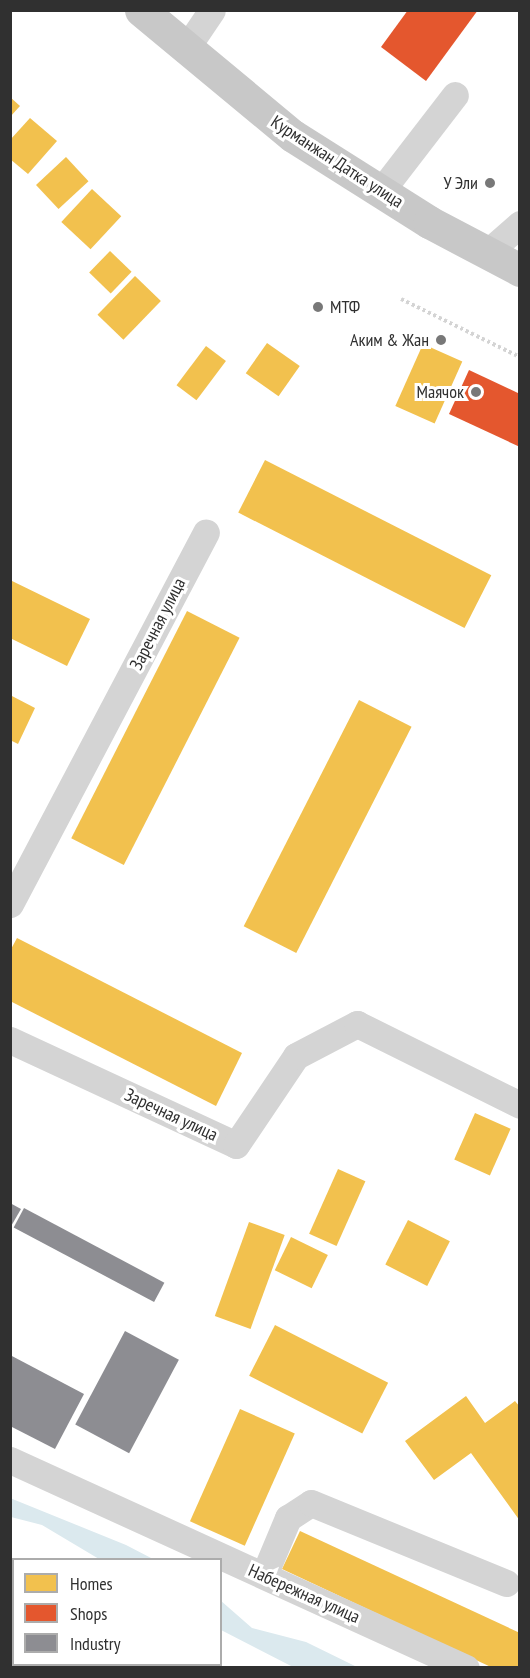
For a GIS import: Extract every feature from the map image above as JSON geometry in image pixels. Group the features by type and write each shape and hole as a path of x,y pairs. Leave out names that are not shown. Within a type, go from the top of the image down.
{"main road":[{"name":"Курманжан Датка улица","path":"141,10 185,50 293,136 381,191 519,270"}],"street":[{"path":"185,50 212,10"},
{"path":"381,191 455,95"},
{"path":"487,253 519,224"},
{"name":"Заречная улица","path":"10,904 19,872 206,532"},
{"name":"Заречная улица","path":"10,1040 236,1145 296,1056 357,1024 519,1105"},
{"name":"Набережная улица","path":"10,1460 466,1668"},
{"path":"264,1575 288,1518 311,1503 506,1583"}],"path":[{"path":"401,299 519,357"}],"shaded area":[{"path":"10,1498 126,1545 151,1558 97,1558 42,1525 11,1517"},
{"path":"222,1602 252,1628 306,1642 357,1667 293,1667 222,1631"}],"building: Homes":[{"path":"10,97 20,106 10,117"},
{"path":"30,118 57,141 28,174 10,159 10,140"},
{"path":"66,157 89,181 59,209 36,185"},
{"path":"92,189 121,216 91,249 61,222"},
{"path":"110,251 132,272 111,293 89,273"},
{"path":"135,276 161,301 123,340 97,315"},
{"path":"267,343 300,366 279,396 246,373"},
{"path":"423,344 462,361 435,424 395,406"},
{"path":"206,346 226,361 196,400 177,385"},
{"path":"265,460 491,575 465,628 238,513"},
{"path":"10,580 90,619 67,666 10,638"},
{"path":"187,611 240,638 124,865 71,838"},
{"path":"10,695 35,708 18,744 10,740"},
{"path":"359,700 412,727 296,953 244,926"},
{"path":"17,938 242,1053 216,1106 10,1001 10,951"},
{"path":"475,1113 511,1129 490,1175 454,1160"},
{"path":"338,1169 365,1181 337,1246 309,1234"},
{"path":"408,1220 450,1241 427,1286 385,1265"},
{"path":"249,1222 285,1235 251,1329 215,1316"},
{"path":"291,1237 328,1255 312,1288 275,1270"},
{"path":"275,1325 388,1383 362,1433 249,1376"},
{"path":"466,1396 485,1423 515,1401 520,1407 520,1521 471,1453 434,1480 405,1441"},
{"path":"240,1409 295,1433 245,1546 190,1521"},
{"path":"300,1531 520,1633 520,1668 493,1668 282,1569"}],"building: Shops":[{"path":"408,10 478,10 426,81 381,47"},
{"path":"469,370 520,394 520,447 449,414"}],"building: Industry":[{"path":"10,1203 21,1209 10,1228"},
{"path":"24,1208 164,1283 154,1302 14,1227"},
{"path":"125,1331 179,1360 129,1453 75,1425"},
{"path":"10,1355 84,1394 55,1449 10,1426"}],"place":[{"name":"У Эли","path":"490,183"},
{"name":"МТФ","path":"318,307"},
{"name":"Аким & Жан","path":"441,340"},
{"name":"Маячок","path":"476,392"}]}
